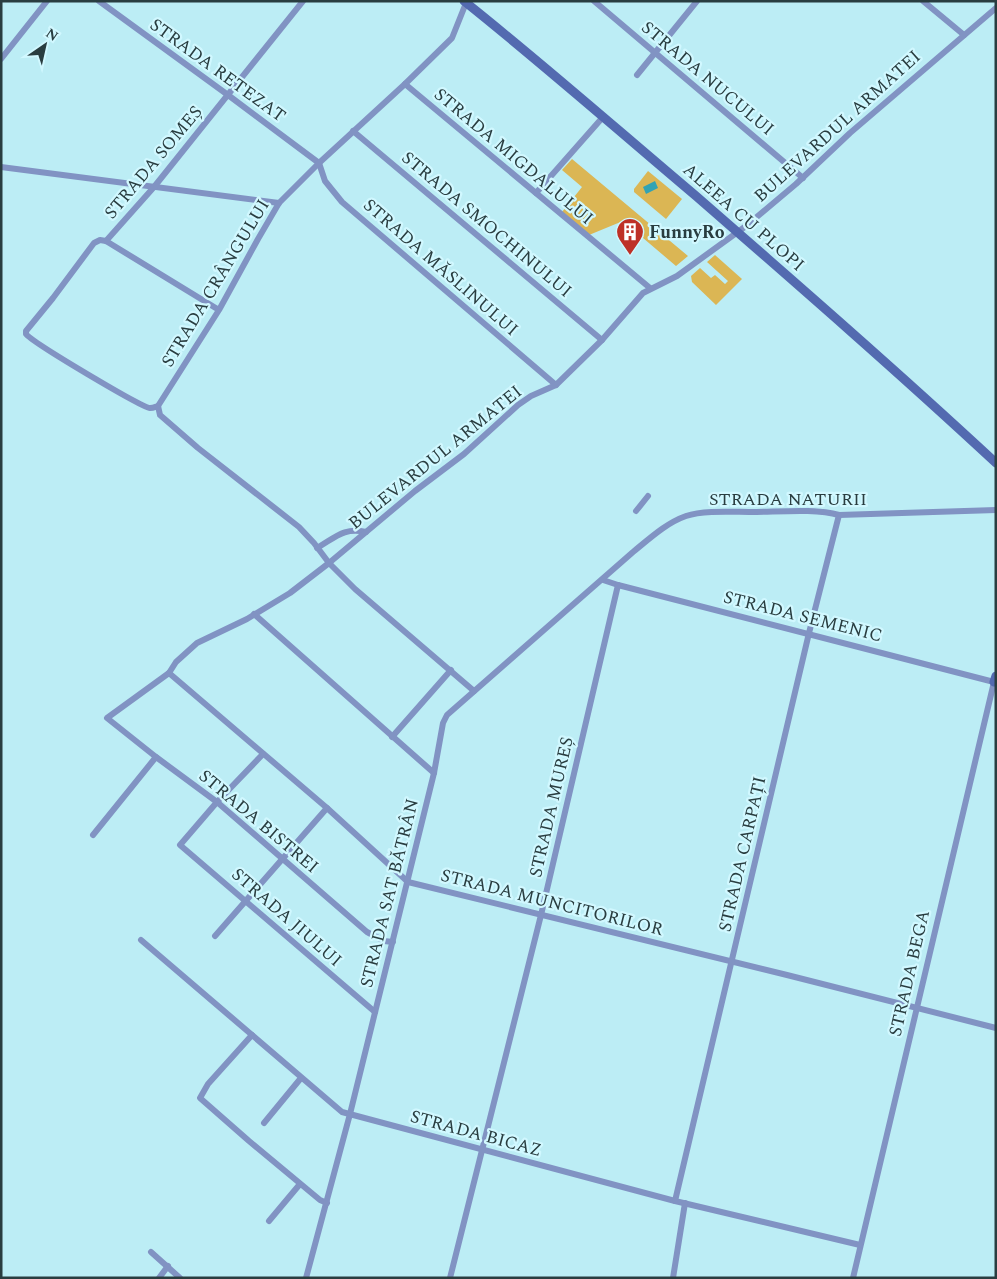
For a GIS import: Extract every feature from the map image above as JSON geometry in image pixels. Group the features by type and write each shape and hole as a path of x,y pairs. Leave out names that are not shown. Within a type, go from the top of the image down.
{"street":[{"path":"1,59 47,1"},
{"name":"STRADA RETEZAT","path":"99,1 318,163"},
{"name":"STRADA SOMEȘ","path":"158,406 150,408 136,402 65,361 26,334 26,331 94,243 100,240 106,242 154,187 302,1"},
{"name":"STRADA NUCULUI","path":"594,1 803,178"},
{"path":"637,76 697,1"},
{"path":"923,1 964,35"},
{"name":"STRADA CRÂNGULUI","path":"158,406 219,310 279,203 318,163 405,84 452,38 465,2"},
{"name":"ALEEA CU PLOPI","path":"465,2 737,232 996,463"},
{"name":"BULEVARDUL ARMATEI","path":"107,718 169,673 176,662 197,643 290,593 464,454 518,405 531,396 556,385 602,340 643,293 677,276 737,232 803,178 850,133 996,8"},
{"name":"STRADA MIGDALULUI","path":"405,84 650,288"},
{"path":"536,193 603,117"},
{"name":"STRADA SMOCHINULUI","path":"353,131 602,340"},
{"name":"STRADA MĂSLINULUI","path":"318,163 325,180 342,202 556,385"},
{"path":"1,167 279,203"},
{"path":"106,242 219,310"},
{"path":"158,406 160,415 198,448 299,527 329,563 355,588 474,691"},
{"path":"636,511 648,496"},
{"name":"STRADA NATURII","path":"602,580 658,532 688,515 831,512 839,515 996,510"},
{"name":"STRADA CARPAȚI","path":"674,1201 839,515"},
{"path":"317,548 351,529 366,532"},
{"name":"STRADA SEMENIC","path":"602,580 618,586 995,680"},
{"name":"STRADA SAT BĂTRÂN","path":"306,1278 350,1114 408,882 434,773 443,723 447,715 602,580"},
{"name":"STRADA MUREȘ","path":"450,1278 542,915 618,586"},
{"path":"254,614 434,773"},
{"path":"392,737 451,670"},
{"name":"STRADA MUNCITORILOR","path":"169,673 327,808 408,882 996,1028"},
{"name":"STRADA BEGA","path":"853,1278 995,680"},
{"name":"STRADA BISTREI","path":"107,718 217,802 367,932 384,941 392,942"},
{"path":"217,802 263,754"},
{"path":"93,834 156,757"},
{"name":"STRADA JIULUI","path":"217,802 180,844 375,1012"},
{"path":"215,936 327,808"},
{"name":"STRADA BICAZ","path":"141,940 342,1112 685,1204 860,1245"},
{"path":"252,1035 208,1084 200,1098 300,1184 320,1200 327,1202"},
{"path":"264,1123 302,1078"},
{"path":"269,1221 300,1184"},
{"path":"673,1278 685,1204"},
{"path":"151,1252 180,1278"},
{"path":"159,1278 168,1266"}],"shaded area":[{"path":"572,159 688,256 676,266 623,221 589,235 562,212 582,187 562,170"},
{"path":"648,171 682,199 666,219 634,192 634,189"},
{"path":"715,255 742,279 716,305 692,282 691,276 700,268 711,278 715,275 725,284 728,281 707,262"}],"water":[{"path":"655,181 658,188 646,194 643,187"}],"place":[{"name":"FunnyRo","path":"630,256"}]}
